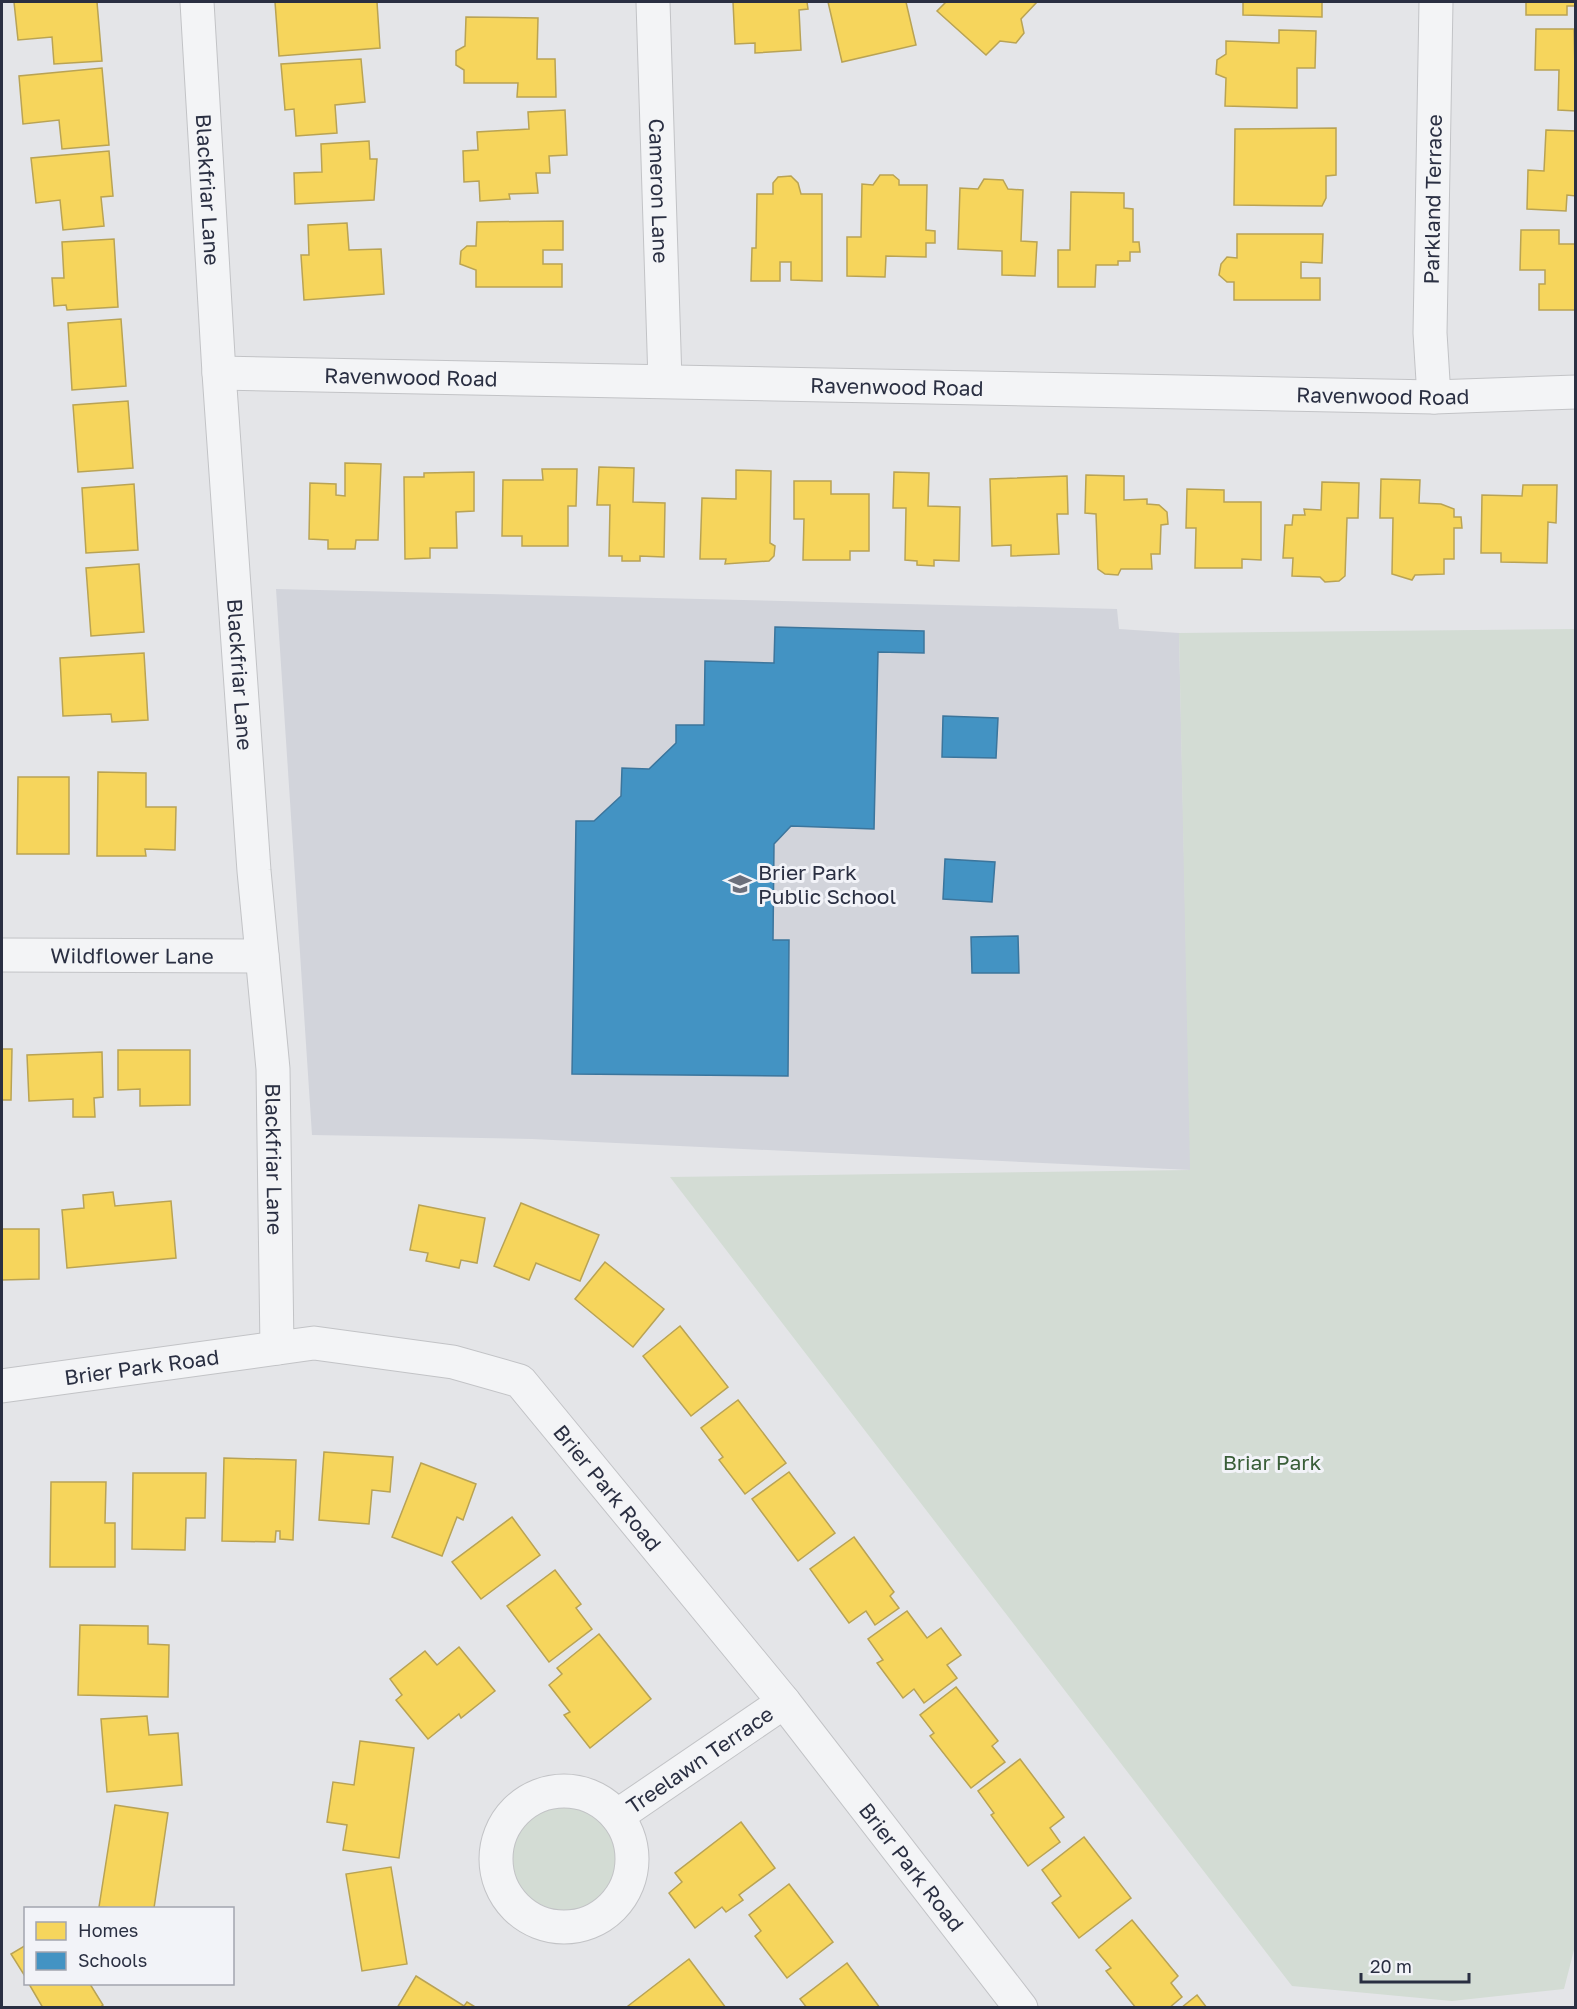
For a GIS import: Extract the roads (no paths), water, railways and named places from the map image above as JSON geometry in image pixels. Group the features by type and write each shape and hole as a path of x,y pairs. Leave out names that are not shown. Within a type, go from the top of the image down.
{"street":[{"name":"Blackfriar Lane","path":"197,2 219,373 254,871 273,1069 277,1348"},
{"name":"Cameron Lane","path":"653,2 665,381"},
{"name":"Parkland Terrace","path":"1434,397 1430,333 1436,2"},
{"name":"Ravenwood Road","path":"219,373 1434,397 1575,392"},
{"name":"Wildflower Lane","path":"2,956 262,956"},
{"name":"Brier Park Road","path":"2,1386 315,1343 453,1362 520,1381 784,1702 1021,2007"},
{"name":"Treelawn Terrace","path":"617,1816 784,1702"},
{"name":"Treelawn Terrace","path":"559,1791 581,1793 601,1802 617,1816 629,1837 632,1859 628,1882 617,1903 599,1918 578,1926 554,1927 532,1920 514,1906 502,1888 496,1867 497,1845 505,1824 519,1808 538,1796 559,1791"}],"place":[{"name":"Brier Park Public School","path":"740,884"}],"park label":[{"name":"Briar Park","path":"1272,1462"}]}
